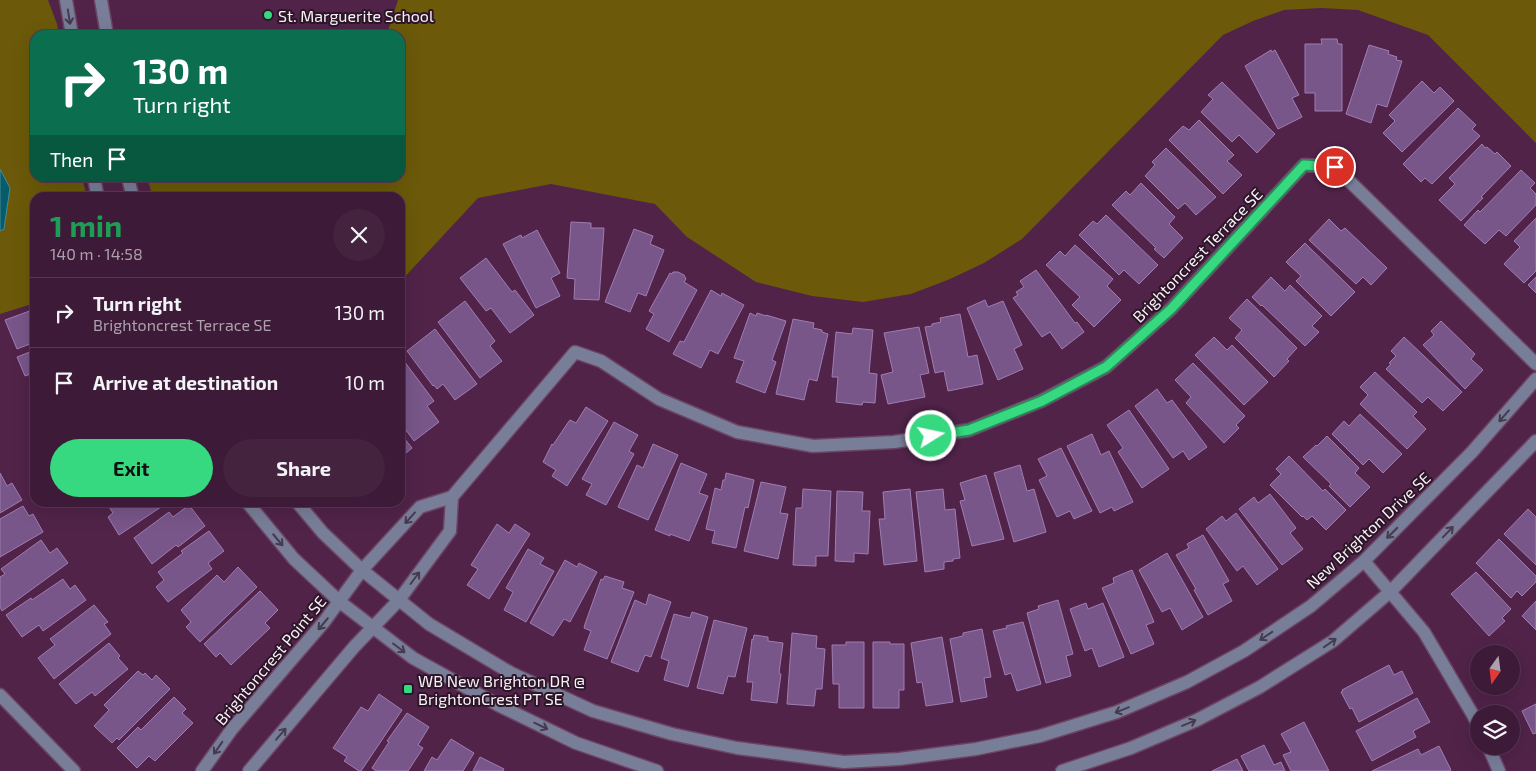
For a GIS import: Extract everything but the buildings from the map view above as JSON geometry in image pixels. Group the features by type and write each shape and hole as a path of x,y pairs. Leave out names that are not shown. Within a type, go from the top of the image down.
{"street":[{"path":"66,0 71,30"},
{"path":"101,0 105,30"},
{"name":"Brightoncrest Terrace SE","path":"452,497 575,352 601,361 659,399 737,432 813,446 894,442 969,430 1042,401 1106,367 1171,309 1304,165 1335,167 1536,364"},
{"name":"New Brighton Drive SE","path":"301,507 323,534 362,570 429,624 511,673 594,711 672,734 844,768 976,749 1040,736 1117,712 1187,682 1244,651 1311,606 1364,561 1472,452 1536,379"},
{"path":"1062,771 1131,748 1197,720 1260,688 1333,641 1391,592 1536,441"},
{"path":"249,771 372,628 399,600 450,531 452,497 420,507 362,570"},
{"path":"251,507 294,559 340,602 413,658 498,705 576,743 657,771"},
{"path":"1364,561 1424,632 1470,709"},
{"name":"Brightoncrest Point SE","path":"202,771 232,729 340,602 362,570"},
{"path":"0,695 74,771"},
{"path":"1492,755 1499,771"}],"shaded area":[{"path":"0,0 48,0 58,30 30,30 30,182 83,182 86,192 30,192 30,305 0,314"},
{"path":"398,0 1536,0 1536,143 1428,35 1358,10 1321,8 1284,10 1253,21 1223,35 1022,239 984,263 950,279 911,294 863,302 812,296 756,282 687,237 655,204 551,184 478,198 405,277 405,192 151,192 148,182 405,182 405,30 388,30"},
{"path":"0,169 10,188 4,229 0,231"}],"place":[{"name":"St. Marguerite School","path":"268,15"},
{"name":"WB New Brighton DR @ BrightonCrest PT SE","path":"408,689"}],"route":[{"path":"931,436 969,430 1042,401 1106,367 1171,309 1304,165 1335,167"}]}
